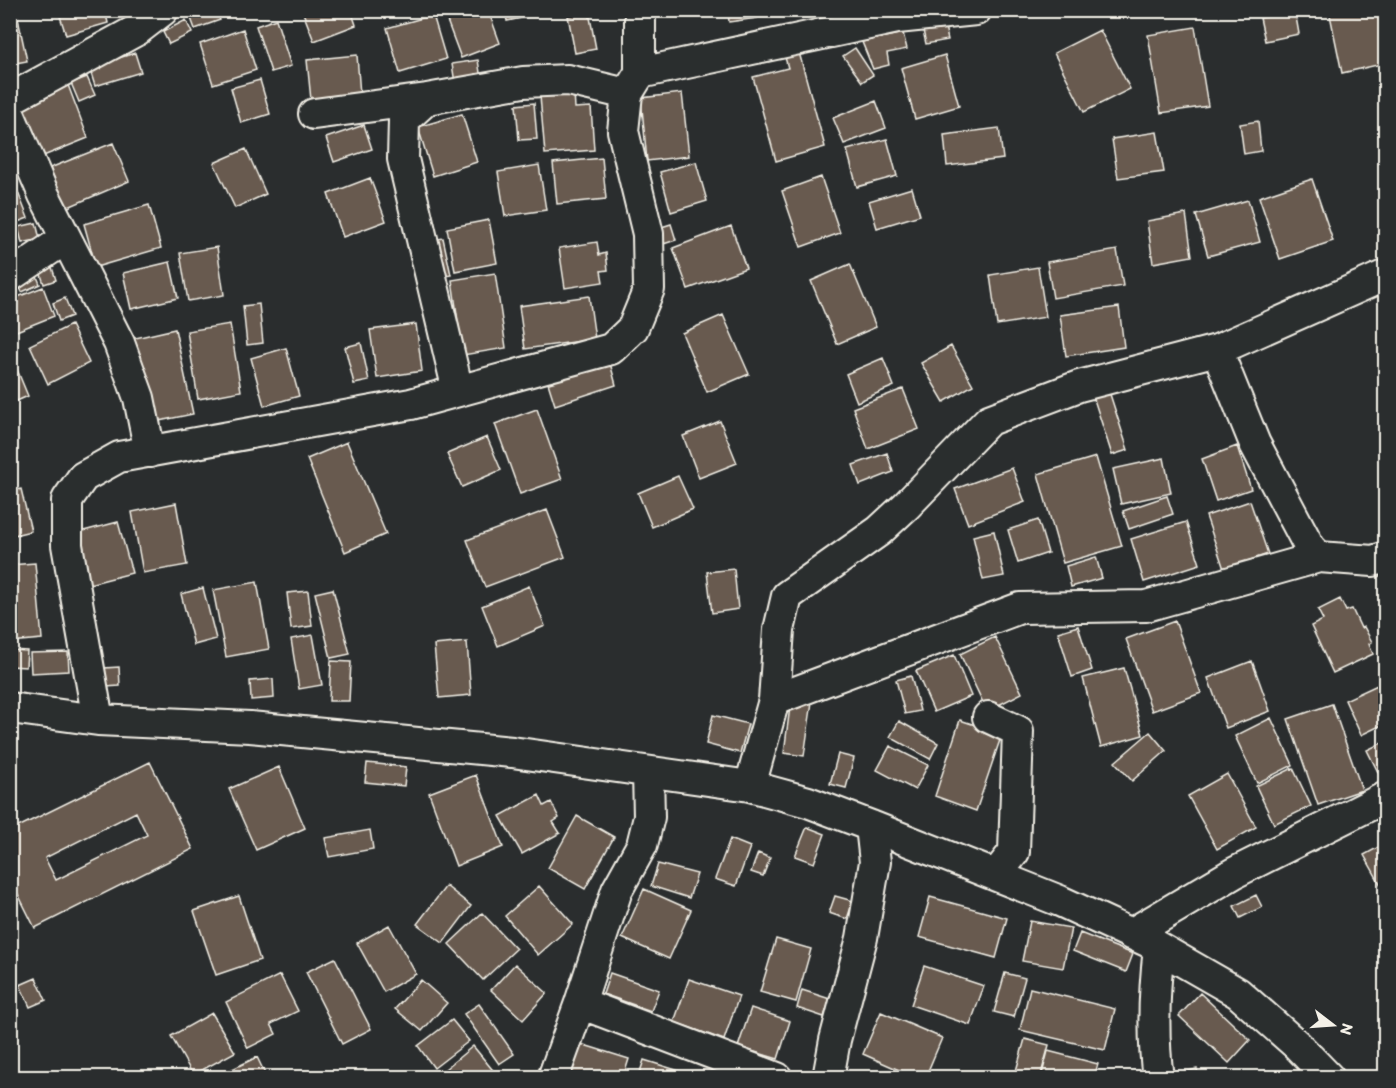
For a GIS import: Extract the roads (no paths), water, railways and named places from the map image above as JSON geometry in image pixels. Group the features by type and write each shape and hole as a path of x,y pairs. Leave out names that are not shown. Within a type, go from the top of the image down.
{"street":[{"path":"10,99 136,30 163,10"},
{"path":"98,720 67,545 67,500 83,477 118,457 411,404 611,349 633,328 648,289 648,234 623,131 633,83 640,10"},
{"path":"314,114 427,99 523,82 568,80 633,83 897,14 976,10"},
{"path":"427,99 404,120 403,159 458,391"},
{"path":"10,116 44,195 119,343 139,398 150,452"},
{"path":"10,276 65,238"},
{"path":"750,786 774,700 779,630 787,596 879,531 906,507 989,420 1079,386 1217,350 1386,275"},
{"path":"1217,350 1255,444 1310,548 1318,557"},
{"path":"774,700 1020,609 1146,606 1318,557 1381,565"},
{"path":"10,708 98,720 261,728 512,752 750,786 808,802 1060,901 1160,948 1238,993 1297,1045 1329,1077"},
{"path":"988,717 1018,731 1014,852 996,875"},
{"path":"553,1077 617,890 642,845 649,817 648,772"},
{"path":"1131,934 1234,873 1386,797"},
{"path":"828,1077 862,938 875,862 871,826"},
{"path":"1158,1077 1154,1045 1156,977 1160,948"},
{"path":"580,1003 777,1077"}]}
